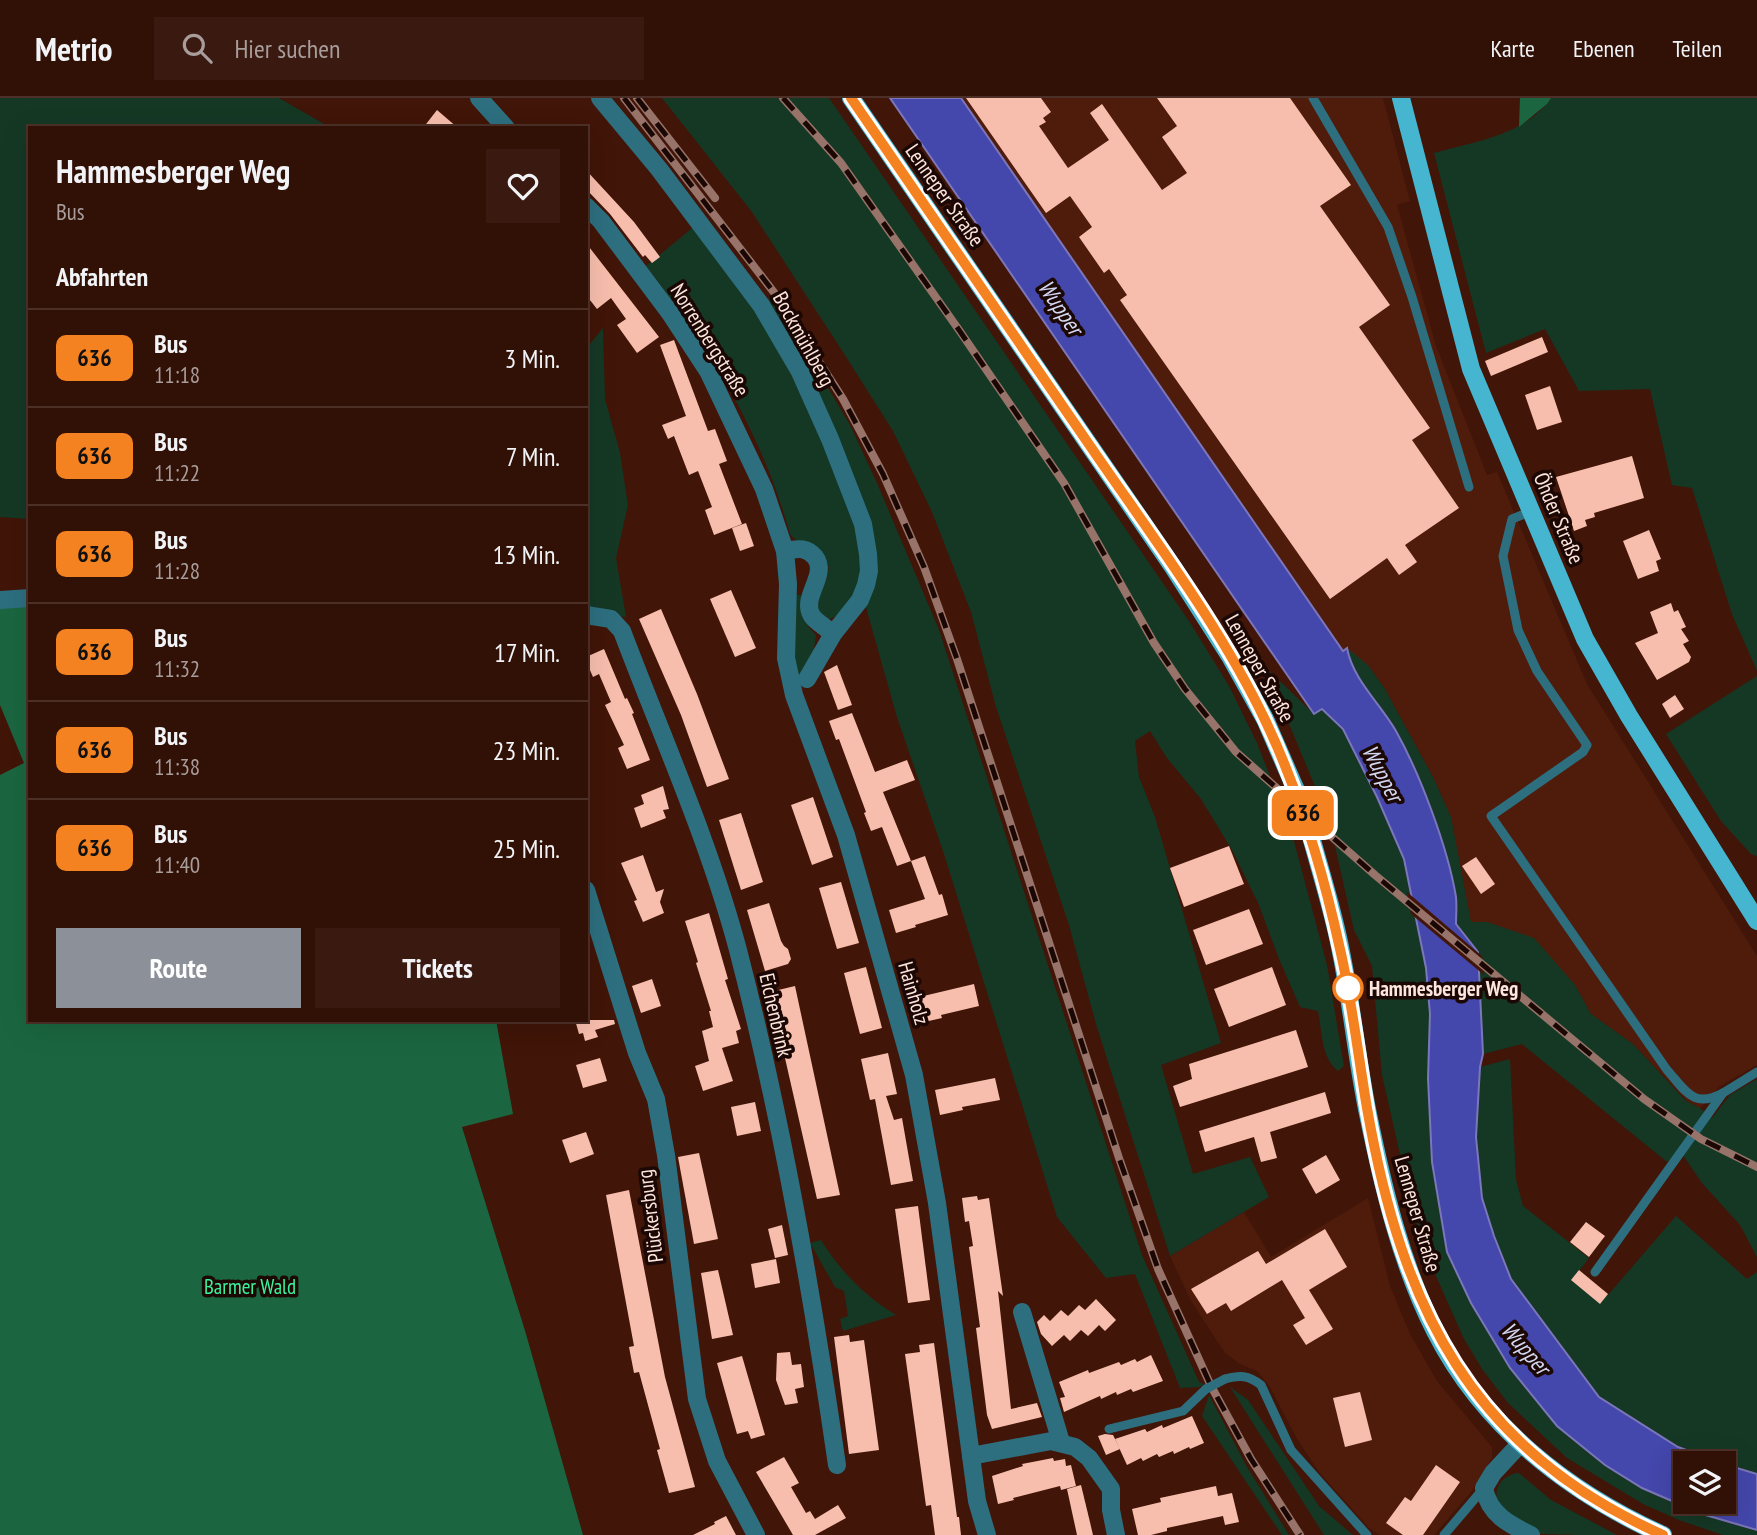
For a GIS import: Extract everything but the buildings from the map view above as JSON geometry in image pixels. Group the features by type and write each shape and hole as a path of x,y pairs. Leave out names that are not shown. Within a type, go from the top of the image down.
{"main road":[{"name":"Lenneper Straße","path":"851,98 1174,567 1231,658 1265,719 1295,788 1312,840 1341,949 1368,1112 1385,1190 1404,1256 1435,1332 1461,1374 1520,1444 1599,1503 1663,1535"},
{"name":"Öhder Straße","path":"1401,98 1471,369 1585,639 1597,663 1756,916"}],"street":[{"path":"479,98 504,126"},
{"name":"Bockmühlberg","path":"600,98 659,169 761,305 800,372 863,524 869,571 860,600 833,634 807,679"},
{"name":"Norrenbergstraße","path":"588,208 601,220 670,313 708,371 764,489 785,551"},
{"path":"785,551 806,550 819,562 820,569 809,607 811,615 833,634"},
{"name":"Hainholz","path":"785,551 788,584 786,658 794,695 846,835 914,1075 937,1203 977,1501 987,1535"},
{"path":"0,600 28,598"},
{"name":"Eichenbrink","path":"588,615 611,619 622,631 695,817 737,948 787,1162 814,1305 836,1465"},
{"name":"Plückersburg","path":"588,896 637,1052 656,1099 697,1399 717,1461 756,1535"},
{"path":"1022,1312 1061,1442"},
{"path":"971,1456 1051,1441 1075,1447 1089,1458 1111,1489 1111,1510 1116,1535"},
{"path":"1520,1444 1493,1473 1484,1488 1487,1501 1494,1512 1513,1527 1531,1535"}],"lane":[{"path":"1313,98 1388,227 1469,487"},
{"path":"1532,511 1512,519 1503,556 1508,591 1518,630 1537,671 1587,744 1583,752 1491,816 1667,1070 1691,1096 1709,1101 1757,1072"},
{"path":"1595,1272 1723,1093"},
{"path":"1109,1429 1183,1411 1206,1389 1225,1379 1239,1375 1252,1377 1261,1385 1291,1450 1367,1535"},
{"path":"1444,1535 1484,1488"}],"shaded area":[{"path":"961,98 1383,98 1410,201 1397,205 1436,346 1487,475 1497,472 1587,684 1757,956 1757,1065 1720,1086 1700,1108 1687,1101 1633,1044 1591,1014 1575,985 1471,923 1451,817 1434,779 1385,689 1368,665 1344,651"},
{"path":"1368,1198 1390,1286 1410,1334 1437,1381 1492,1447 1492,1458 1472,1491 1434,1535 1380,1535 1369,1528 1319,1472 1296,1437 1270,1387 1257,1371 1240,1364 1225,1353 1191,1301 1170,1256 1244,1212 1271,1257"}],"green space":[{"path":"0,98 279,98 328,126 28,126 28,519 0,517"},
{"path":"662,98 829,98 1189,621 1229,686 1257,743 1291,830 1327,965 1344,1066 1338,1071 1328,1059 1318,1011 1300,1007 1259,905 1232,850 1201,799 1167,758 1150,731 1135,741 1139,777 1155,817 1221,1043 1161,1065 1193,1174 1250,1157 1269,1197 1170,1256 1096,1024 1069,925 996,707 971,612 932,512 893,431 752,212"},
{"path":"1520,98 1551,98 1519,127"},
{"path":"1551,98 1757,98 1757,671 1732,614 1692,488 1672,485 1650,389 1579,391 1545,329 1486,353 1434,153 1482,141 1514,129 1540,111"},
{"path":"696,225 758,316 794,380 826,447 855,518 862,547 861,578 851,601 832,618 825,620 819,616 817,607 828,574 827,561 819,550 797,541 790,534 765,461 732,393 692,328 646,266"},
{"path":"770,298 850,425 939,630 1142,1255 1199,1382 1204,1384 1200,1387 1180,1388 1135,1274 1106,1278 1057,1217 944,854 897,717 865,604 875,571 766,300"},
{"path":"603,328 605,399 620,453 628,505 616,558 626,617 588,612 588,347"},
{"path":"795,594 804,596 804,617 816,635 812,661 797,684 793,664"},
{"name":"Barmer Wald","path":"28,605 28,1022 496,1022 513,1114 462,1127 526,1334 583,1535 0,1535 0,775 24,763 0,705 0,606"},
{"path":"1347,648 1368,665 1385,689 1434,779 1451,817 1471,922 1487,922 1534,938 1575,985 1591,1014 1633,1044 1686,1101 1712,1118 1730,1095 1757,1079 1757,1257 1740,1225 1702,1183 1680,1151 1667,1162 1522,1044 1483,1054 1478,952 1456,924 1456,897 1440,834 1405,748 1390,721 1355,671"},
{"path":"1258,660 1313,713 1322,709 1343,729 1404,859 1426,968 1430,1014 1428,1078 1432,1162 1471,1303 1510,1368 1557,1425 1605,1465 1642,1488 1673,1501 1673,1514 1702,1514 1757,1530 1757,1535 1723,1535 1679,1520 1643,1504 1567,1458 1508,1403 1482,1369 1463,1337 1429,1260 1412,1207 1382,1075 1372,966 1354,930 1329,820 1275,690"},
{"path":"1757,676 1757,856 1751,854 1721,821 1666,734"},
{"path":"1510,1059 1516,1179 1523,1206 1589,1258 1579,1271 1608,1295 1676,1216 1747,1279 1757,1272 1757,1474 1736,1467 1736,1451 1690,1451 1678,1447 1599,1397 1511,1279 1482,1198 1476,1137 1480,1067"},
{"path":"821,1240 854,1282 896,1315 843,1331 840,1319 848,1316 844,1291 835,1287 810,1243"},
{"path":"1230,1387 1248,1400 1319,1506 1353,1535 1324,1535"},
{"path":"1209,1395 1247,1467 1289,1535 1282,1535 1202,1416"},
{"path":"1519,1473 1551,1500 1617,1535 1541,1534 1516,1522 1499,1506 1497,1493 1501,1482"}],"water":[{"name":"Wupper","path":"890,98 961,98 1343,651 1347,648 1355,671 1396,731 1432,812 1447,856 1456,897 1456,924 1478,952 1483,1054 1476,1137 1482,1198 1494,1236 1511,1279 1599,1397 1678,1447 1689,1451 1673,1451 1673,1501 1642,1488 1605,1465 1557,1426 1510,1368 1471,1303 1447,1252 1432,1162 1428,1078 1430,1014 1426,968 1404,859 1343,729 1322,709 1314,714"},
{"path":"1736,1468 1757,1474 1757,1530 1702,1514 1736,1514"}],"pier":[{"path":"1407,892 1482,956 1484,975 1411,914"}],"railway":[{"path":"624,98 776,295 843,399 883,474 924,567 957,659 1119,1158 1158,1269 1211,1386 1251,1459 1300,1535"},
{"path":"637,98 715,198"},
{"path":"783,98 841,163 959,330 1064,483 1154,643 1185,689 1236,752 1375,875 1644,1099 1701,1139 1757,1167"}],"bus line":[{"name":"636","path":"851,98 1174,567 1231,658 1265,719 1295,788 1312,840 1341,949 1368,1112 1385,1190 1404,1256 1435,1332 1461,1374 1520,1444 1599,1503 1663,1535"}],"place":[{"name":"Hammesberger Weg","path":"1348,988"}]}
